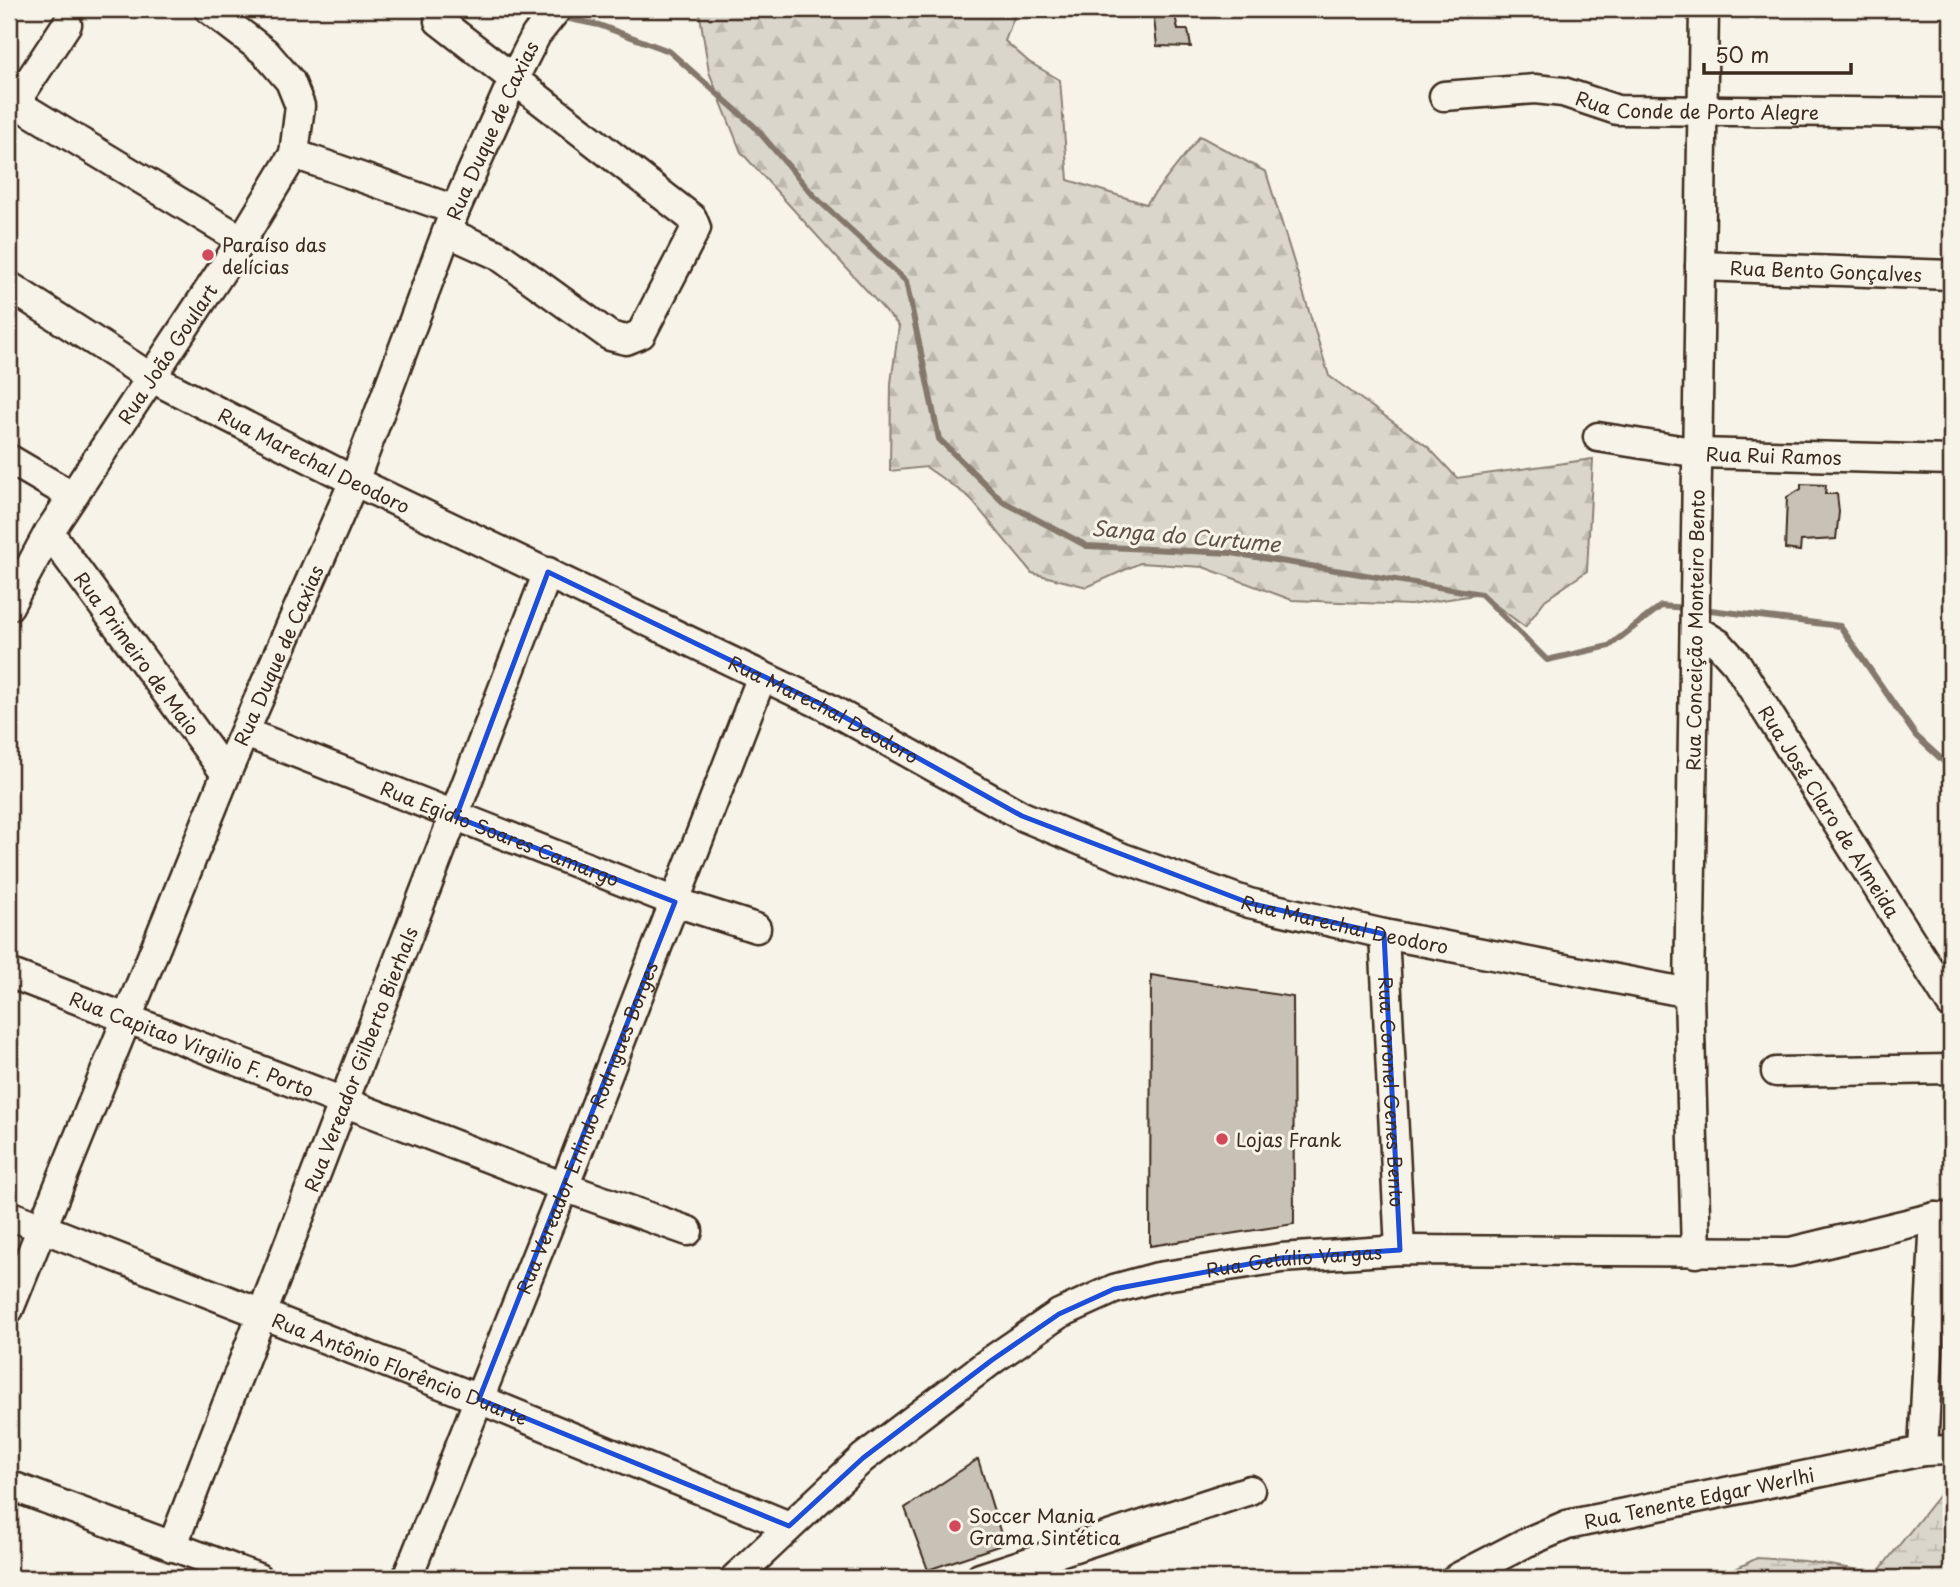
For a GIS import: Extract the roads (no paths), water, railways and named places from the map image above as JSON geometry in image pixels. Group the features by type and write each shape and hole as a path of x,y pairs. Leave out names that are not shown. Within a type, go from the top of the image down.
{"street":[{"name":"Rua João Goulart","path":"9,606 49,532 242,240 295,154 300,106 290,81 265,52 209,9"},
{"name":"Rua Duque de Caxias","path":"9,1309 226,774 354,481 451,221 514,78 536,36 557,9"},
{"name":"Rua Conceição Monteiro Bento","path":"1696,1253 1689,993 1704,9"},
{"path":"295,154 451,221 610,336 626,340 641,334 687,250 696,228 692,218 439,21"},
{"path":"67,24 11,104 242,240"},
{"name":"Rua Conde de Porto Alegre","path":"1444,96 1535,89 1563,92 1617,110 1951,113"},
{"name":"Rua Bento Gonçalves","path":"1700,266 1951,275"},
{"name":"Rua Marechal Deodoro","path":"9,286 150,377 354,481 823,705 1022,816 1123,858 1249,903 1384,934 1689,993"},
{"name":"Rua Rui Ramos","path":"1598,437 1699,453 1951,460"},
{"path":"9,459 72,496"},
{"name":"Rua Primeiro de Maio","path":"49,532 226,774"},
{"name":"Rua Vereador Gilberto Bierhals","path":"172,1546 456,817 548,572"},
{"name":"Rua José Claro de Almeida","path":"1695,625 1737,664 1951,1004"},
{"name":"Rua Vereador Erlindo Rodrigues Borges","path":"407,1578 564,1188 762,676"},
{"name":"Rua Egidio Soares Camargo","path":"246,733 675,902 756,928"},
{"name":"Rua Coronel Genes Bento","path":"1384,934 1401,1250"},
{"name":"Rua Capitao Virgilio F. Porto","path":"9,974 564,1188 688,1231"},
{"path":"1776,1072 1951,1069"},
{"name":"Rua Antônio Florêncio Duarte","path":"9,1215 479,1399 789,1526"},
{"path":"1923,1451 1943,1218"},
{"name":"Rua Getúlio Vargas","path":"738,1578 789,1526 863,1458 992,1360 1059,1314 1114,1289 1158,1278 1282,1258 1401,1250 1790,1252 1943,1218"},
{"name":"Rua Tenente Edgar Werlhi","path":"1457,1578 1567,1525 1923,1451 1951,1450"},
{"path":"9,1485 258,1578"},
{"path":"980,1578 1250,1490"}],"waterway":[{"name":"Sanga do Curtume","path":"9,12 21,9"},
{"name":"Sanga do Curtume","path":"524,9 543,13"},
{"name":"Sanga do Curtume","path":"560,17 599,25 669,51 754,126 814,196 906,281 939,439 1002,501 1087,546 1232,553 1481,594 1547,660 1609,646 1661,606 1687,608"},
{"name":"Sanga do Curtume","path":"1702,609 1840,626 1916,736 1951,768"}],"place":[{"name":"Paraíso das delícias","path":"208,255"},
{"name":"Lojas Frank","path":"1222,1139"},
{"name":"Soccer Mania Grama Sintética","path":"955,1526"}]}
